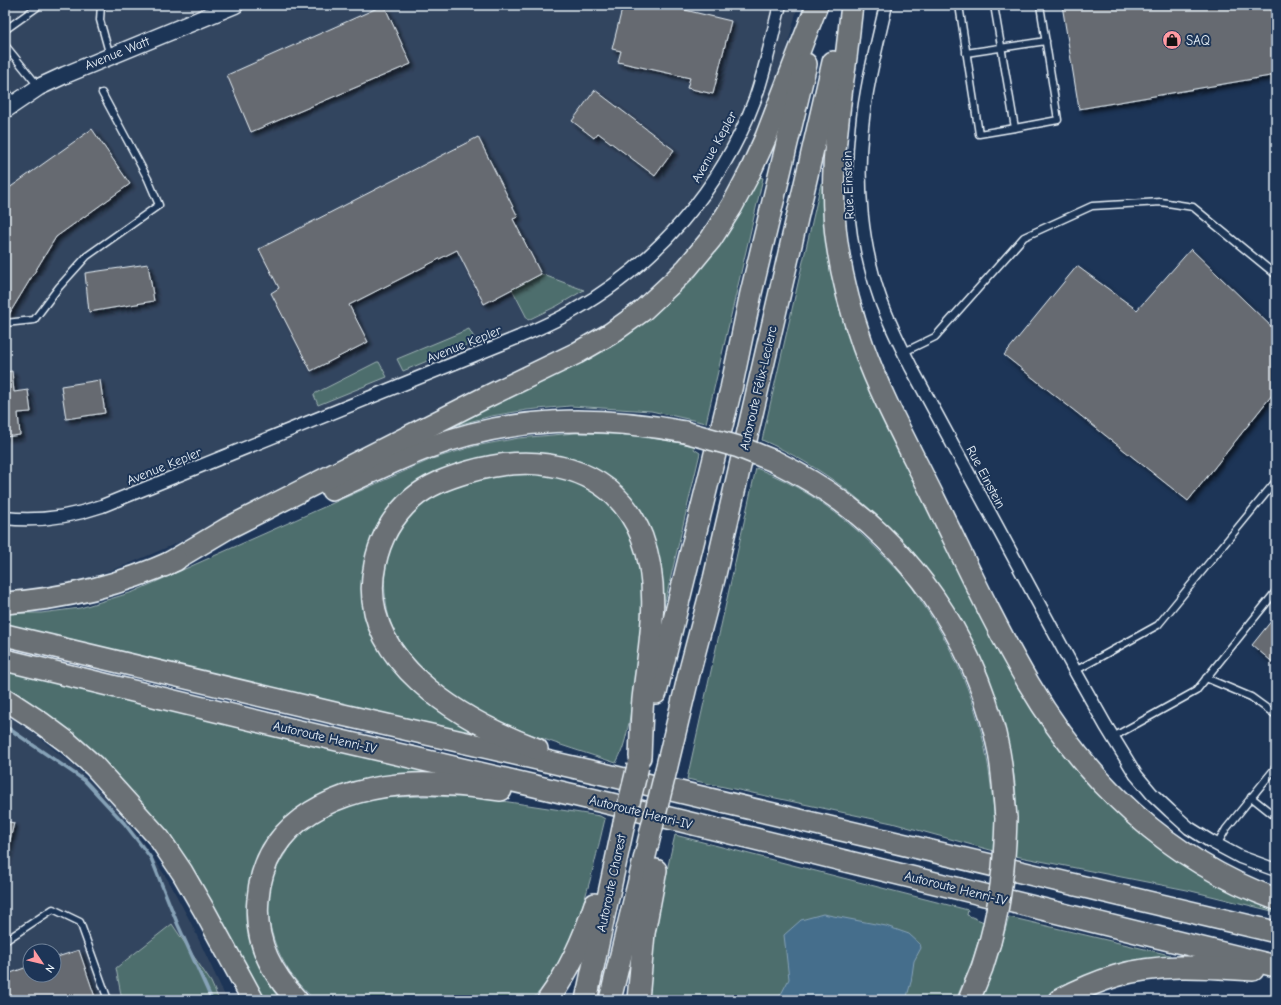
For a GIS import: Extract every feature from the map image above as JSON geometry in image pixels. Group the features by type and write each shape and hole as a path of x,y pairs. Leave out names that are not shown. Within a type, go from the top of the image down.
{"highway":[{"path":"164,566 228,528 577,353 610,334 642,311 687,268 711,239 732,206 766,137 819,5"},
{"name":"Autoroute Félix-Leclerc","path":"639,762 731,389 751,293 819,5"},
{"name":"Autoroute Félix-Leclerc","path":"672,772 690,670 714,579 847,5"},
{"path":"852,5 834,161 834,220 840,261 852,314 863,348 891,410 1008,647 1045,710 1082,761 1124,806 1167,841 1217,874 1253,891 1276,899"},
{"path":"5,603 25,602 83,591 142,574 164,566 406,457 475,433 523,424 574,420 618,422 685,432 739,447 774,461 826,491 872,527 904,559 930,591 952,625 972,665 988,708 999,752 1003,781 1006,818 1005,860 995,924 982,968 969,1000"},
{"path":"599,773 507,737 462,714 436,696 414,676 398,657 386,638 377,617 373,595 372,581 377,556 384,537 393,520 411,500 431,486 459,474 492,466 524,463 552,465 568,468 591,478 610,492 626,508 636,526 645,548 653,592 652,624 643,700 639,762"},
{"name":"Autoroute Henri-IV","path":"5,635 1276,932"},
{"name":"Autoroute Henri-IV","path":"5,660 595,800 1276,966"},
{"path":"5,699 67,742 94,766 159,838 175,861 212,923 253,1000"},
{"name":"Autoroute Charest","path":"586,1000 622,831 639,762"},
{"name":"Autoroute Charest","path":"610,1000 658,829 672,772"},
{"path":"298,1000 279,976 267,956 259,933 257,908 260,881 269,857 284,834 304,817 328,803 347,796 380,788 412,784 464,786 595,800"},
{"path":"126,802 157,847 186,894 237,1000"},
{"path":"638,1000 639,974 658,829"},
{"path":"548,1000 576,954 622,831"},
{"path":"1058,882 1276,920"},
{"path":"1059,1000 1100,981 1152,969 1200,967 1276,972"}],"street":[{"name":"Avenue Watt","path":"10,107 39,87 70,72 235,5"},
{"name":"Avenue Kepler","path":"5,518 34,520 49,519 77,514 102,506 519,337 574,311 635,268 677,227 701,198 722,166 741,131 755,99 780,5"},
{"name":"Rue Einstein","path":"886,5 872,67 862,127 860,164 861,204 866,241 874,279 887,315 904,352 1075,671 1136,775 1152,794 1189,828 1216,845 1240,857 1276,870"}],"lane":[{"path":"5,30 40,5"},
{"path":"101,5 100,20 110,56"},
{"path":"959,5 979,134 1058,120 1040,5"},
{"path":"994,5 1015,128"},
{"path":"966,53 1046,41"},
{"path":"5,45 39,87"},
{"path":"5,90 10,107"},
{"path":"5,323 34,320 59,287 87,256 158,205 148,179 102,93"},
{"path":"904,352 936,337 1024,236 1092,206 1161,202 1193,207 1276,275"},
{"path":"1075,671 1158,625 1276,481"},
{"path":"1113,737 1196,691 1276,592"},
{"path":"1206,678 1252,698 1276,715"},
{"path":"1216,845 1226,829 1276,767"},
{"path":"1252,797 1275,814"},
{"path":"5,941 53,909 80,922 108,1000"}],"shaded area":[{"path":"5,5 798,5 784,60 766,114 736,181 707,227 671,270 647,291 603,325 510,377 175,544 126,565 80,581 44,588 5,591"},
{"path":"5,714 32,732 72,764 117,809 138,836 168,880 190,921 227,1000 5,1000"},
{"path":"823,914 886,926 909,934 920,944 921,948 914,961 911,982 906,1000 778,1000 789,979 784,935 801,920"}],"green space":[{"path":"756,176 763,178 706,423 651,411 570,406 527,410 491,416 450,427 447,423 602,349"},
{"path":"821,183 826,184 830,252 1011,667 1069,761 1116,811 1166,852 1276,909 1276,912 1187,890 1015,856 1016,792 1009,749 1000,715 985,671 965,628 940,588 912,551 879,518 843,487 804,461 762,440"},
{"path":"541,274 584,290 557,306 528,320 512,289"},
{"path":"469,329 476,341 403,371 397,359"},
{"path":"379,362 387,377 318,405 314,394"},
{"path":"575,433 618,434 665,440 695,446 694,449 700,453 660,623 636,509 513,457 388,517 371,621 476,731 474,736 5,625 5,613 41,613 80,608 133,592 432,459 475,446 519,438"},
{"path":"756,468 798,488 823,504 859,532 908,582 936,624 948,644 967,687 981,732 990,778 995,823 994,851 892,823 687,779"},
{"path":"528,472 569,479 581,483 592,490 612,507 626,526 635,548 640,573 642,599 640,651 627,732 623,748 616,763 528,733 466,703 440,685 420,666 398,638 390,620 384,584 390,550 396,535 417,509 445,490 467,481"},
{"path":"5,668 450,773 345,787 314,799 292,814 250,890 286,1000 264,1000 208,899 171,839 130,790 98,756 64,726 5,686"},
{"path":"430,796 483,798 600,816 605,819 594,867 580,914 571,938 560,960 547,981 532,1000 315,1000 298,983 284,962 278,951 270,927 268,915 269,890 273,876 280,862 295,839 318,820 358,803 375,799"},
{"path":"675,835 968,910 967,915 984,922 974,956 956,1000 648,1000 658,917"},
{"path":"1009,917 1170,955 1170,960 1061,987 1042,1000 981,1000 996,960"},
{"path":"172,924 211,982 219,1000 122,1000 116,968"}],"building":[{"path":"384,5 411,64 251,132 227,75"},
{"path":"623,5 664,5 731,21 713,94 687,88 690,78 618,62 621,51 612,49"},
{"name":"SAQ","path":"1062,5 1276,5 1276,75 1079,109"},
{"path":"595,90 674,150 655,176 598,133 594,138 572,121"},
{"path":"92,129 130,184 56,237 8,316 5,315 5,191"},
{"path":"478,137 518,217 513,219 541,274 484,304 457,250 349,305 368,342 311,371 271,293 279,288 259,249"},
{"path":"1191,249 1276,331 1276,390 1188,501 1004,355 1077,266 1137,310"},
{"path":"148,264 154,301 89,312 85,273"},
{"path":"12,371 14,392 28,390 31,412 18,413 20,435 5,437 5,372"},
{"path":"100,380 105,413 66,419 61,386"},
{"path":"1276,615 1276,665 1252,645"},
{"path":"5,821 14,823 5,861"},
{"path":"79,950 96,1000 5,1000 5,975 22,969 22,983 62,983 62,955"}],"waterway":[{"path":"5,726 84,780 124,823 151,858 178,925 212,1000"}],"place":[{"name":"SAQ","path":"1172,40"}]}
